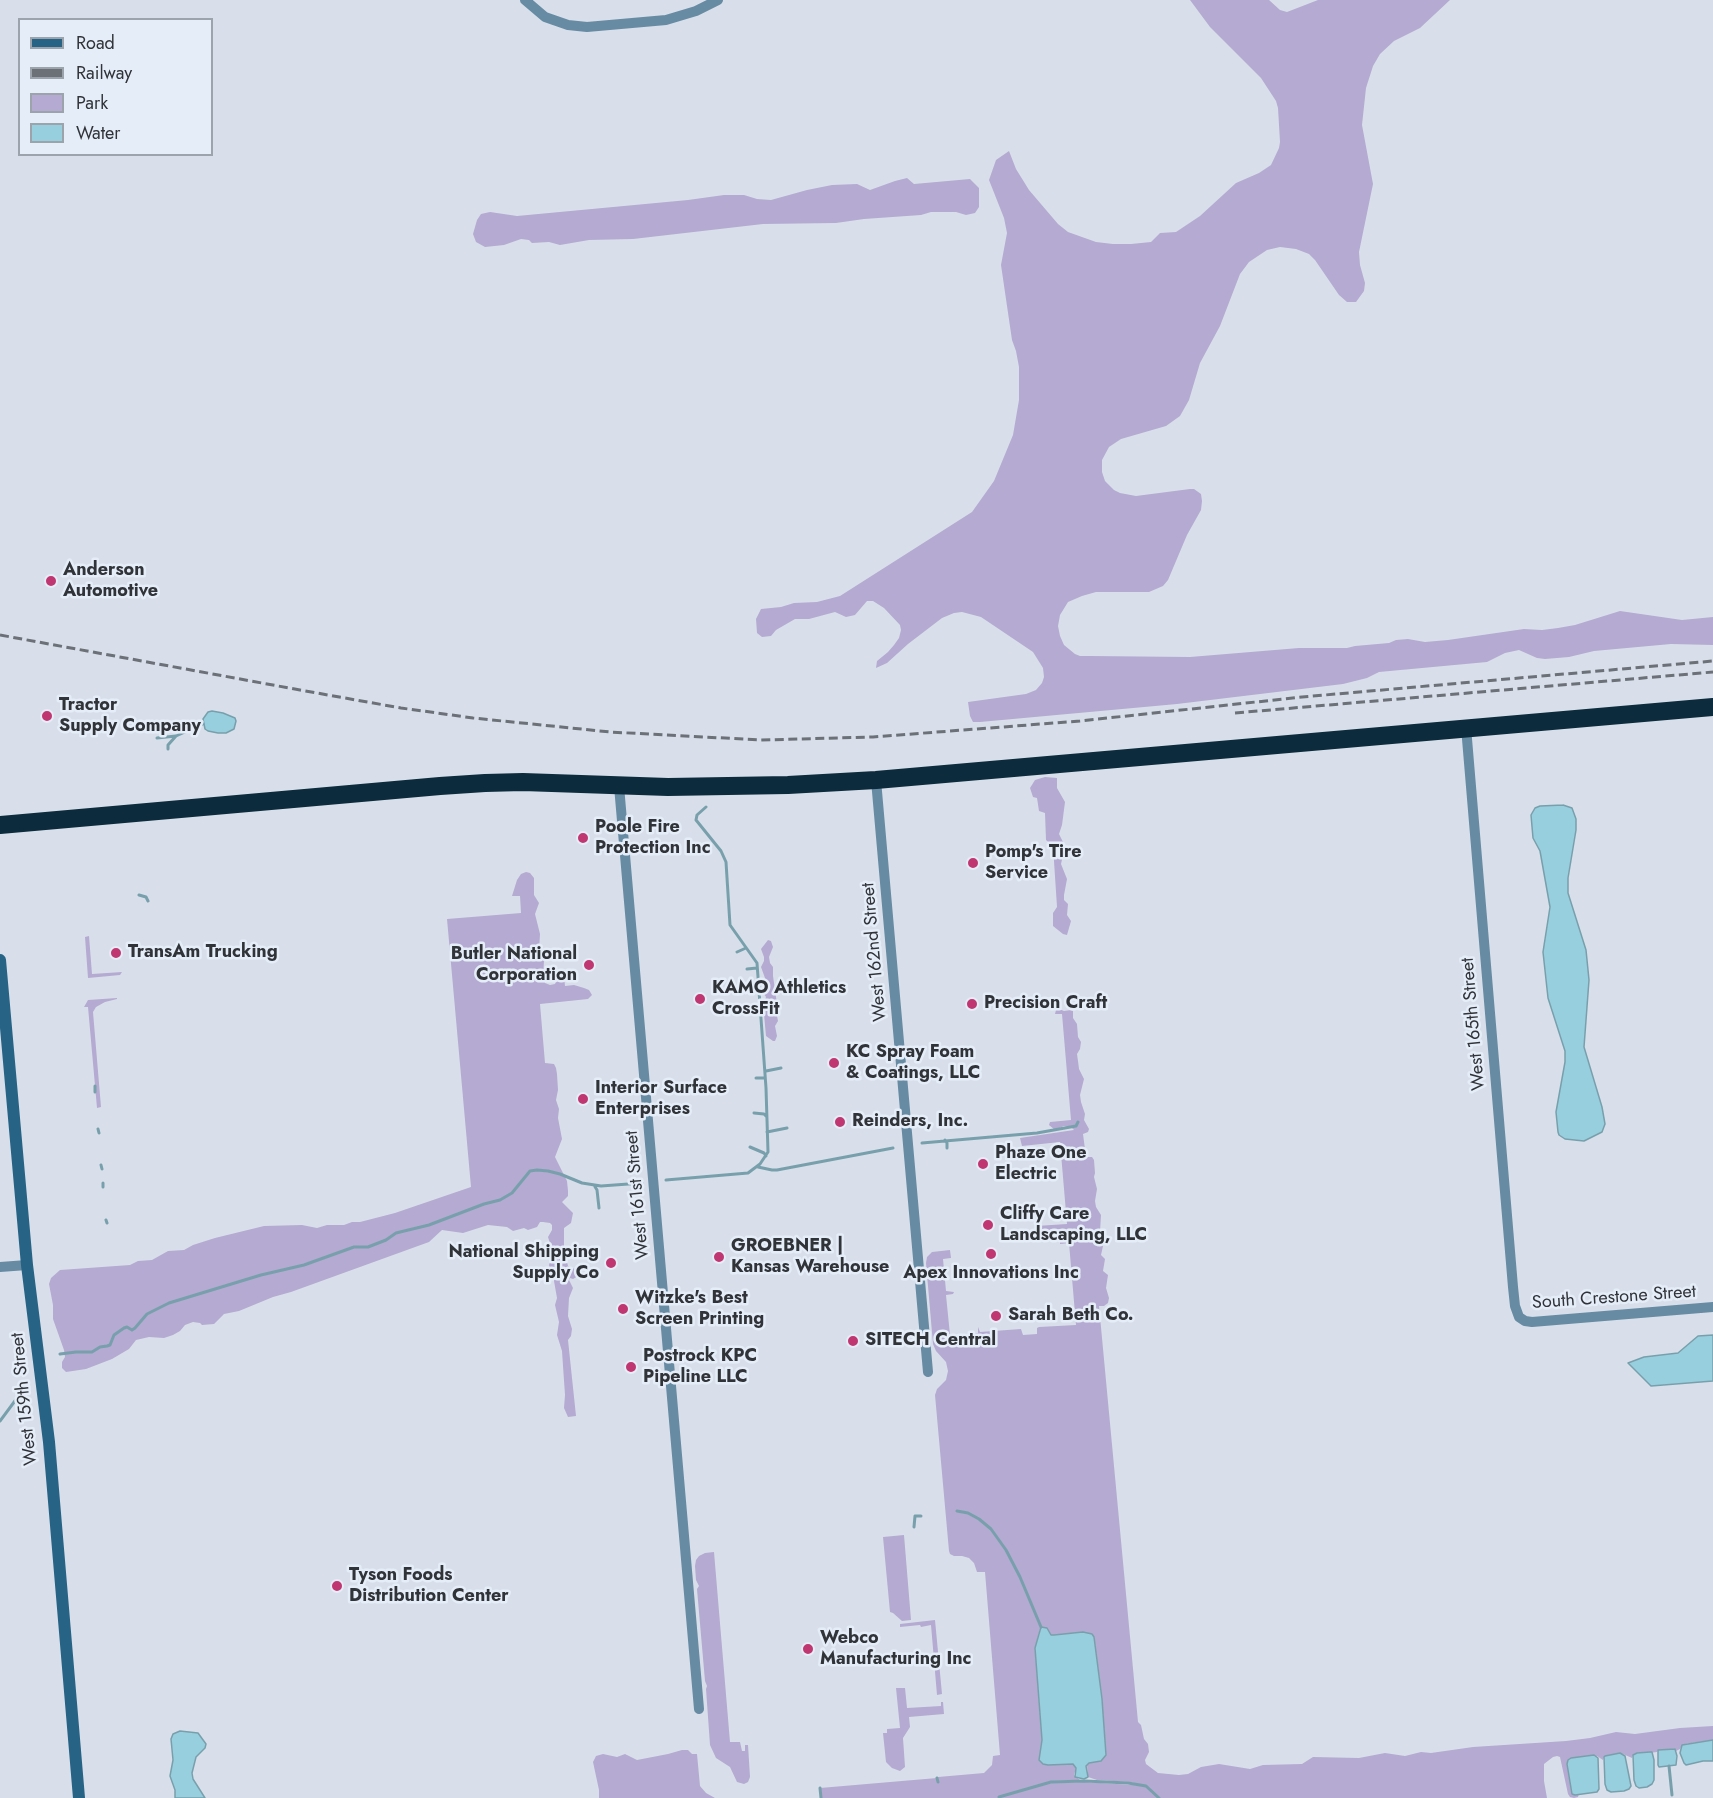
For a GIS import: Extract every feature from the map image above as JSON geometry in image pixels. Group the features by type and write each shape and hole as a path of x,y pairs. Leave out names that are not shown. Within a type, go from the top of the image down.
{"highway":[{"path":"0,825 440,786 523,782 619,786 744,786 876,780 1713,706"}],"street":[{"path":"529,4 545,17 568,25 587,27 666,20 696,11 718,0"},
{"name":"West 165th Street","path":"1466,727 1513,1287 1519,1317"},
{"name":"West 162nd Street","path":"876,780 928,1372"},
{"name":"West 161st Street","path":"619,786 699,1709"},
{"name":"West 159th Street","path":"0,960 27,1265 49,1442 79,1798"},
{"path":"0,1267 27,1265"},
{"name":"South Crestone Street","path":"1519,1317 1525,1322 1532,1322 1713,1307"}],"green space":[{"path":"1190,0 1269,0 1280,10 1287,12 1318,0 1450,0 1420,28 1394,41 1380,54 1373,66 1366,88 1362,125 1373,184 1359,252 1365,283 1364,291 1356,302 1347,302 1339,295 1315,260 1309,254 1296,249 1280,247 1267,250 1249,262 1240,274 1220,326 1200,363 1189,400 1180,416 1166,426 1121,439 1109,447 1102,460 1105,481 1120,493 1136,496 1194,489 1201,494 1201,510 1187,535 1168,580 1163,586 1149,592 1096,592 1068,602 1060,615 1058,626 1064,645 1080,656 1190,657 1299,648 1347,648 1389,643 1396,640 1408,639 1425,642 1524,629 1558,628 1620,611 1682,620 1713,617 1713,645 1671,644 1594,651 1569,657 1545,659 1519,650 1505,653 1487,662 1379,672 1367,678 1343,684 1177,704 973,722 968,702 1026,694 1036,690 1044,677 1043,668 1033,652 981,617 962,612 942,618 887,663 876,668 877,661 894,645 901,630 900,625 884,608 873,601 867,601 855,615 846,617 835,612 809,619 795,619 776,630 771,636 762,637 757,633 756,619 761,609 794,603 817,602 840,596 972,512 994,481 1013,435 1019,400 1019,367 1012,340 1001,265 1007,233 1004,218 989,180 996,160 1009,151 1016,169 1029,190 1058,224 1068,232 1096,242 1113,244 1151,242 1160,233 1176,232 1200,216 1236,183 1271,165 1280,142 1276,101 1261,78 1210,27"},
{"path":"907,178 914,184 970,179 979,188 979,207 975,213 966,215 956,212 931,212 921,215 836,223 763,224 633,239 589,240 560,245 549,242 532,243 521,239 504,245 485,247 476,242 473,234 481,214 490,212 517,216 724,195 744,195 771,200 832,185 857,184 870,190"},
{"path":"1045,777 1057,778 1057,788 1065,802 1059,834 1065,846 1061,864 1067,879 1064,900 1068,904 1067,915 1071,921 1067,935 1053,926 1053,913 1057,907 1053,846 1046,840 1045,813 1039,811 1037,798 1033,797 1030,788 1035,780"},
{"path":"526,872 534,878 534,895 539,903 535,914 540,934 539,951 544,960 543,979 545,983 555,984 558,977 564,977 565,986 574,985 584,988 592,995 588,999 540,1004 545,1063 554,1064 557,1074 556,1100 562,1139 555,1157 567,1181 568,1191 568,1196 562,1202 573,1213 571,1223 564,1228 564,1251 568,1266 579,1273 578,1276 569,1280 573,1288 569,1298 568,1316 572,1329 568,1340 576,1416 568,1417 564,1408 562,1351 557,1335 559,1322 555,1305 557,1298 555,1276 551,1273 549,1265 553,1253 548,1237 552,1225 543,1222 528,1230 524,1228 513,1231 507,1227 488,1225 463,1233 442,1230 429,1242 239,1311 224,1314 214,1324 202,1325 193,1322 164,1338 149,1337 136,1340 129,1349 112,1359 86,1369 66,1372 62,1368 64,1350 53,1319 49,1284 51,1278 60,1270 130,1265 138,1261 152,1260 168,1251 184,1250 215,1238 264,1226 302,1225 317,1228 360,1222 395,1213 471,1187 447,919 521,913 520,896 512,896 517,880 521,874"},
{"path":"89,936 92,974 122,972 120,975 88,978 85,937"},
{"path":"768,940 771,941 773,947 769,957 773,967 777,1004 774,1012 778,1021 775,1026 777,1036 775,1041 766,1036 763,1005 766,997 763,992 765,978 761,967 764,957 761,949"},
{"path":"117,998 96,1007 93,1012 101,1107 97,1108 88,1007 84,1007 88,1000"},
{"path":"1056,1010 1073,1011 1081,1042 1077,1054 1079,1069 1084,1079 1080,1095 1085,1114 1084,1120 1089,1129 1083,1134 1086,1157 1092,1157 1094,1160 1097,1189 1095,1201 1101,1215 1100,1232 1103,1246 1101,1255 1105,1259 1103,1271 1108,1275 1106,1288 1108,1303 1099,1306 1138,1722 1148,1744 1149,1752 1145,1760 1146,1764 1158,1773 1179,1775 1188,1774 1201,1767 1219,1764 1250,1769 1263,1765 1302,1764 1313,1757 1359,1758 1385,1753 1405,1756 1421,1752 1431,1753 1473,1747 1566,1741 1616,1732 1635,1734 1713,1726 1713,1740 1685,1744 1676,1751 1675,1749 1658,1750 1633,1755 1632,1758 1623,1754 1604,1757 1603,1760 1597,1756 1575,1795 1579,1794 1578,1797 1574,1798 1568,1794 1560,1757 1557,1756 1544,1764 1547,1798 821,1798 820,1788 937,1778 938,1782 938,1777 984,1773 992,1765 993,1756 1000,1755 985,1572 977,1572 974,1563 969,1558 954,1556 949,1551 935,1395 937,1389 946,1380 948,1371 946,1362 933,1344 926,1263 927,1257 932,1252 950,1250 951,1258 943,1259 946,1291 954,1292 946,1295 950,1335 958,1335 961,1342 967,1341 968,1334 978,1333 978,1327 980,1332 1021,1329 1023,1335 1037,1334 1039,1327 1076,1325 1069,1243 1060,1244 1060,1229 1040,1231 1040,1228 1036,1228 1036,1226 1067,1224 1060,1142 1022,1146 1020,1138 1074,1130 1064,1126 1055,1130 1049,1125 1050,1122 1071,1120 1062,1014 1055,1014","holes":["1047,1628 1051,1635 1089,1633 1094,1637 1102,1699 1101,1761 1087,1765 1088,1777 1097,1780 1130,1782 1134,1783 1133,1785 1085,1782 1039,1785 1052,1781 1080,1780 1074,1775 1076,1768 1073,1764 1048,1765 1040,1754 1042,1740 1035,1648 1040,1629"]},
{"path":"904,1535 911,1620 902,1621 890,1612 883,1537"},
{"path":"714,1552 730,1742 740,1742 742,1751 745,1751 745,1745 748,1745 750,1777 744,1784 737,1782 730,1767 716,1758 710,1745 707,1686 697,1589 699,1586 695,1566 699,1556"},
{"path":"935,1620 942,1694 937,1695 931,1625 900,1627 900,1624"},
{"path":"896,1688 905,1688 907,1708 941,1706 943,1702 944,1714 909,1717 910,1727 903,1738 905,1767 900,1771 892,1768 886,1762 883,1733 887,1733 887,1729 900,1728"},
{"path":"682,1750 697,1754 700,1786 715,1798 599,1798 593,1762 596,1756 603,1754 617,1757 625,1754 637,1760"}],"water":[{"path":"212,711 235,718 234,729 226,733 218,733 205,729 203,719 208,712"},
{"path":"1563,805 1572,808 1576,819 1568,893 1586,950 1589,980 1584,1047 1605,1124 1602,1132 1584,1141 1565,1139 1558,1132 1556,1112 1565,1051 1548,998 1543,952 1550,907 1540,851 1533,838 1531,815 1535,808 1540,806"},
{"path":"1713,1335 1713,1381 1651,1386 1628,1363 1644,1357 1678,1353 1698,1336"},
{"path":"1041,1627 1047,1628 1051,1635 1083,1632 1092,1634 1094,1637 1106,1755 1101,1761 1089,1763 1086,1766 1088,1777 1084,1779 1075,1777 1076,1768 1073,1764 1048,1765 1039,1760 1042,1740 1035,1648"},
{"path":"180,1731 198,1733 206,1744 196,1757 192,1773 193,1779 205,1798 175,1798 170,1776 173,1760 171,1739 173,1734"},
{"path":"1713,1740 1713,1761 1686,1765 1684,1763 1680,1753 1682,1745"},
{"path":"1675,1749 1676,1765 1659,1767 1658,1750"},
{"path":"1652,1752 1654,1780 1647,1787 1639,1788 1634,1780 1633,1755"},
{"path":"1620,1753 1625,1756 1631,1786 1624,1791 1611,1792 1607,1790 1605,1784 1604,1757"},
{"path":"1594,1755 1598,1758 1599,1789 1597,1792 1572,1794 1568,1760"}],"waterway":[{"path":"157,738 176,736 203,724"},
{"path":"168,749 168,745 176,736"},
{"path":"666,1180 748,1173 760,1164 768,1152 757,963 730,925 726,862 721,851 696,820 697,815 706,807"},
{"path":"139,895 146,897 148,901"},
{"path":"737,952 746,948"},
{"path":"747,969 757,968"},
{"path":"750,1009 760,1008"},
{"path":"766,1071 781,1068"},
{"path":"756,1078 765,1078"},
{"path":"95,1086 95,1092"},
{"path":"754,1113 766,1116"},
{"path":"922,1143 1037,1133 1076,1126 1078,1122"},
{"path":"767,1132 787,1128"},
{"path":"98,1129 99,1133"},
{"path":"945,1140 947,1148"},
{"path":"750,1147 766,1156"},
{"path":"758,1167 777,1170 893,1148"},
{"path":"101,1165 102,1169"},
{"path":"60,1354 92,1352 110,1345 114,1335 127,1327 132,1330 147,1314 169,1303 261,1275 304,1265 354,1247 368,1247 396,1233 429,1225 500,1200 512,1193 530,1171 548,1171 582,1183 601,1186 642,1183"},
{"path":"594,1185 597,1190 599,1208"},
{"path":"0,1421 23,1390"},
{"path":"957,1511 968,1513 991,1529 1006,1550 1020,1577 1041,1627"},
{"path":"914,1527 915,1516 921,1516"},
{"path":"1669,1766 1672,1795"},
{"path":"937,1778 938,1782"},
{"path":"999,1797 1051,1782 1085,1781 1146,1786 1159,1798"},
{"path":"820,1788 821,1798"}],"railway":[{"path":"0,635 401,708 473,718 610,732 761,740 873,737 1080,721 1302,697 1713,661"},
{"path":"1235,713 1713,672"}],"place":[{"name":"Anderson Automotive","path":"51,581"},
{"name":"Tractor Supply Company","path":"47,716"},
{"name":"Poole Fire Protection Inc","path":"583,838"},
{"name":"Pomp's Tire Service","path":"973,863"},
{"name":"TransAm Trucking","path":"116,953"},
{"name":"Butler National Corporation","path":"589,965"},
{"name":"KAMO Athletics CrossFit","path":"700,999"},
{"name":"Precision Craft","path":"972,1004"},
{"name":"KC Spray Foam & Coatings, LLC","path":"834,1063"},
{"name":"Interior Surface Enterprises","path":"583,1099"},
{"name":"Reinders, Inc.","path":"840,1122"},
{"name":"Phaze One Electric","path":"983,1164"},
{"name":"Cliffy Care Landscaping, LLC","path":"988,1225"},
{"name":"Apex Innovations Inc","path":"991,1254"},
{"name":"GROEBNER | Kansas Warehouse","path":"719,1257"},
{"name":"National Shipping Supply Co","path":"611,1263"},
{"name":"Witzke's Best Screen Printing","path":"623,1309"},
{"name":"Sarah Beth Co.","path":"996,1316"},
{"name":"SITECH Central","path":"853,1341"},
{"name":"Postrock KPC Pipeline LLC","path":"631,1367"},
{"name":"Tyson Foods Distribution Center","path":"337,1586"},
{"name":"Webco Manufacturing Inc","path":"808,1649"}]}
